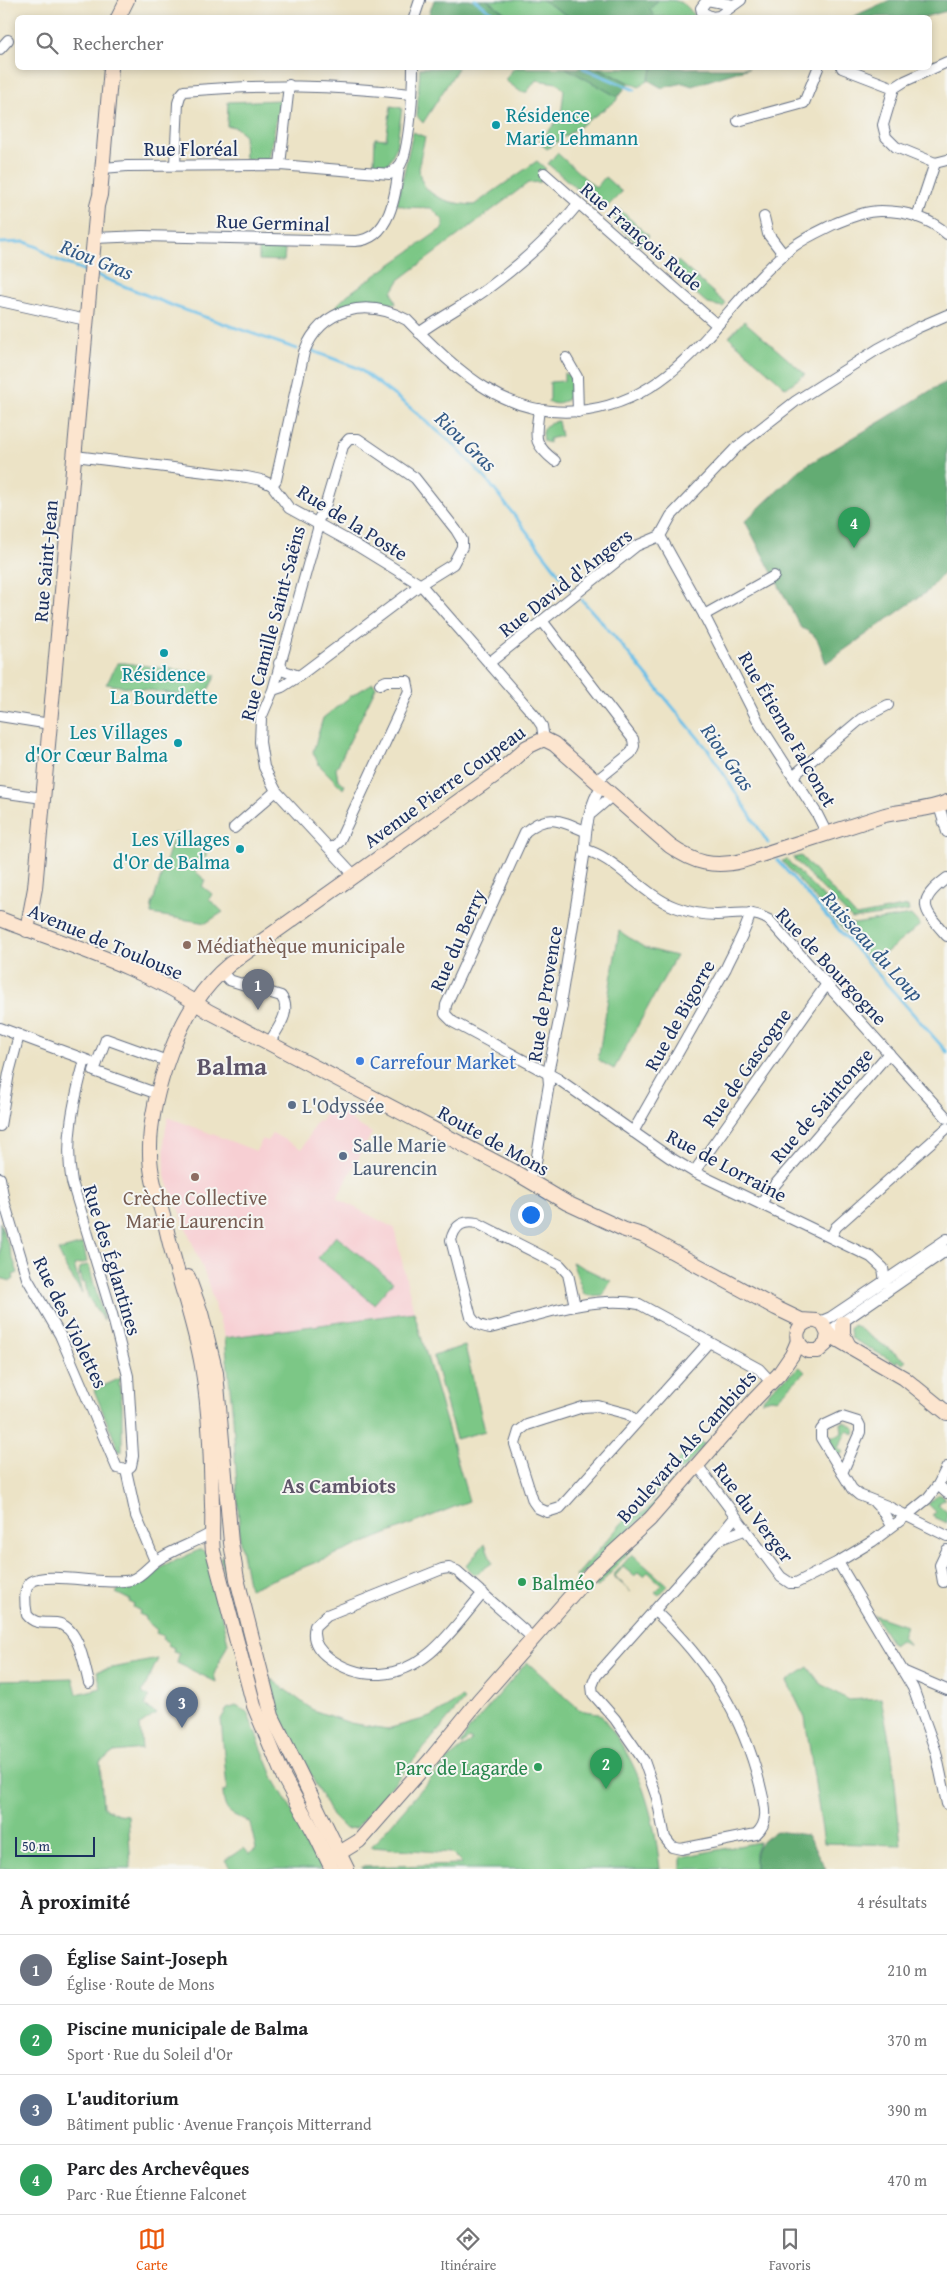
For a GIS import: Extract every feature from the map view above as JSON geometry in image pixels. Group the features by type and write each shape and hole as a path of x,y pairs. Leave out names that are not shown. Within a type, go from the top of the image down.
{"street":[{"path":"120,15 127,0"},
{"path":"415,15 420,0"},
{"path":"0,49 8,40"},
{"path":"932,69 947,62"},
{"name":"Rue Saint-Jean","path":"27,930 35,888 97,206 100,195 107,187 112,70"},
{"path":"399,166 403,156 410,120 413,70"},
{"path":"738,121 804,103 817,70"},
{"path":"847,70 894,88"},
{"path":"929,70 904,81 894,88 883,125 886,137 896,147 935,163 947,160"},
{"path":"175,165 178,103 184,91 289,85 350,87 411,94"},
{"path":"280,165 289,85"},
{"path":"917,216 935,163"},
{"name":"Rue Floréal","path":"108,167 280,165 390,174 399,166"},
{"name":"Rue Germinal","path":"94,238 143,236 355,242 368,240 381,231 385,224 399,166"},
{"name":"Rue François Rude","path":"544,173 717,325"},
{"path":"419,333 488,288 562,224 578,204"},
{"path":"272,485 276,480 304,352 312,336 332,319 358,307 372,307 407,320 466,376 482,387 516,404 558,412 578,412 605,408 646,391 677,368 784,255 819,231 853,216 877,211 901,212 917,216 947,234"},
{"path":"764,217 768,234 784,255"},
{"path":"0,301 86,320"},
{"name":"Rue David d'Angers","path":"489,663 543,622 636,546 660,536 671,516 737,448 796,401 878,350 946,314"},
{"path":"566,358 577,378 578,412"},
{"path":"539,409 536,438 540,449 554,461"},
{"name":"Rue Camille Saint-Saëns","path":"354,875 276,790 264,767 260,742 261,718 273,690 318,520 324,510 343,446 349,439 358,438 415,478 426,490 462,540 459,555 453,564 421,585"},
{"name":"Rue de la Poste","path":"74,456 247,477 272,485 289,508 356,545 421,585 540,722 544,739"},
{"name":"Rue Étienne Falconet","path":"660,536 704,614 760,725 794,776 827,834"},
{"path":"704,614 774,576"},
{"path":"273,690 282,687 299,676 421,585"},
{"path":"543,622 633,739 634,746 631,753 604,788"},
{"path":"279,663 284,671 299,676"},
{"path":"331,849 339,842 409,690 408,681 386,681 380,684"},
{"path":"794,776 862,719 888,705"},
{"path":"0,716 50,724"},
{"name":"Avenue Pierre Coupeau","path":"166,1228 151,1173 150,1153 158,1094 167,1061 186,1016 204,989 221,971 498,773 527,747 544,739 554,744 670,846 695,862 712,865 729,864 778,850 903,810 943,804"},
{"name":"Rue de Provence","path":"528,1181 536,1162 549,1084 548,1073 562,1006 561,999 585,850 585,831 598,792 604,788"},
{"path":"234,828 276,790"},
{"path":"0,792 43,798"},
{"path":"943,804 947,832"},
{"name":"Rue du Berry","path":"548,1073 453,1022 446,1014 446,1005 525,832 538,822 549,820 566,822 585,831"},
{"name":"Rue de Bourgogne","path":"585,850 596,852 640,887 674,907 708,914 750,913 761,916 776,926 947,1118"},
{"path":"947,878 930,892 926,904 929,916 947,936"},
{"name":"Rue de Bigorre","path":"633,1132 726,968 748,924 750,913"},
{"name":"Avenue de Toulouse","path":"0,919 142,975 195,1002"},
{"path":"221,971 229,980 281,996 285,1001 284,1017 269,1043"},
{"name":"Rue de Gascogne","path":"694,1172 828,984"},
{"name":"Route de Mons","path":"195,1002 513,1171 567,1203 672,1251 776,1308 821,1327 852,1348 904,1378 947,1413"},
{"path":"0,1028 97,1064"},
{"path":"0,1126 9,1073 19,1035"},
{"path":"158,1094 94,1071 106,1039 167,1061"},
{"name":"Rue de Saintonge","path":"761,1204 766,1194 889,1053"},
{"name":"Rue des Églantines","path":"84,1060 68,1143 68,1164 79,1209 112,1314 129,1380 133,1456 131,1466 126,1470"},
{"name":"Rue de Lorraine","path":"548,1073 694,1172 879,1262 885,1271 885,1282"},
{"path":"831,1237 836,1227 947,1128"},
{"name":"Rue des Violettes","path":"0,1178 4,1201 27,1278 60,1335 108,1445 114,1464 117,1468 126,1470"},
{"path":"575,1306 568,1274 560,1265 477,1223 468,1221 460,1224 454,1230 451,1240 474,1322 490,1328 575,1306 628,1302 639,1304 775,1378"},
{"path":"166,1228 176,1244 201,1314 216,1373 229,1531 237,1579 272,1716 333,1861"},
{"path":"166,1228 169,1246 190,1316 206,1392 212,1508 211,1533 237,1648 254,1706 284,1778 333,1861 347,1869"},
{"path":"821,1327 831,1317 947,1239"},
{"path":"821,1327 828,1339 818,1350 804,1349 797,1338 800,1326 821,1327 843,1323 945,1255"},
{"name":"Route de Mons","path":"776,1308 797,1338"},
{"path":"843,1323 843,1334 852,1348"},
{"name":"Boulevard Als Cambiots","path":"333,1861 359,1841 431,1760 479,1700 592,1572 650,1519 698,1466 775,1378 792,1355 797,1338"},
{"path":"637,1422 628,1414 614,1409 590,1407 527,1425 519,1431 515,1444 533,1501 538,1508 547,1512 560,1508 709,1342"},
{"name":"Route de Mons","path":"818,1350 833,1347 852,1348"},
{"name":"Boulevard Als Cambiots","path":"775,1378 818,1350"},
{"path":"842,1473 860,1432 860,1426 848,1418 842,1417 825,1425 821,1430 821,1438 842,1473 852,1489 874,1502 887,1506 905,1517 947,1536"},
{"name":"Rue du Verger","path":"698,1466 781,1578 790,1582 802,1581 873,1541 927,1499 938,1485 947,1467"},
{"path":"126,1470 136,1516 155,1561"},
{"path":"938,1485 947,1493"},
{"path":"874,1502 882,1510 891,1526"},
{"path":"654,1610 700,1659 731,1704 752,1753 765,1805 766,1820 762,1829 756,1834 682,1849 672,1846 665,1838 657,1798 644,1761 616,1718 593,1694 592,1686 596,1676 654,1610 717,1540 729,1522 735,1517"},
{"path":"89,1683 73,1634 58,1623 36,1622 27,1615 26,1591 28,1585 40,1578 104,1581 131,1580 139,1576 155,1561 181,1546 211,1533 219,1527 229,1531"},
{"path":"717,1540 744,1530"},
{"path":"943,1582 940,1565 947,1550"},
{"path":"838,1562 913,1688 931,1734 947,1804"},
{"path":"483,1593 434,1650 416,1664 404,1670 373,1674 344,1668 320,1650 314,1641 315,1626 327,1615 442,1569 449,1568 457,1571 483,1593 534,1638"},
{"path":"905,1672 947,1690"}],"shaded area":[{"path":"332,1101 356,1110 351,1121 372,1133 337,1198 394,1228 414,1312 225,1338 205,1274 165,1176 164,1139 168,1117 256,1151 262,1139 268,1141 272,1133 302,1149 317,1120 321,1121"}],"green space":[{"path":"434,0 487,0 508,15 429,15"},
{"path":"487,0 542,0 567,15 508,15"},
{"path":"542,0 658,0 650,9 653,15 567,15"},
{"path":"658,0 671,0 684,4 693,15 653,15 650,9"},
{"path":"890,0 947,0 947,11 932,15 856,15"},
{"path":"420,70 457,70 423,123 417,116"},
{"path":"512,70 570,70 618,97 616,101 547,149 539,142 561,116 564,90 557,83 536,80 527,92 521,92 505,80"},
{"path":"570,70 602,70 629,83 618,97"},
{"path":"602,70 652,70 648,80 639,87"},
{"path":"652,70 743,70 692,86 683,83 662,88 648,80"},
{"path":"280,100 269,159 245,159 244,134 235,127 227,126 228,102"},
{"path":"391,106 402,108 396,148 388,164 374,165 375,138 386,139"},
{"path":"413,132 425,137 420,158 419,169 421,179 430,192 443,200 474,205 537,161 546,169 539,175 541,182 528,183 399,280 392,292 396,304 364,303 332,310 347,295 443,228 443,220 431,208 406,207 397,204"},
{"path":"557,153 596,188 605,177 622,192 606,208 600,209 548,164"},
{"path":"619,209 649,236 640,246 615,223 616,213"},
{"path":"259,248 285,249 284,261 259,260"},
{"path":"678,261 726,304 723,307 708,304 669,270"},
{"path":"744,321 805,374 786,388 729,337"},
{"path":"564,373 571,376 572,382 567,400 556,404 547,402 550,399 550,382 564,381"},
{"path":"947,382 947,569 929,590 826,663 816,638 813,634 801,628 745,521 802,468"},
{"path":"558,421 561,436 549,439 549,443 543,441 542,437 545,427"},
{"path":"118,663 216,675 204,698 106,684"},
{"path":"373,683 376,687 336,769 338,779 345,785 343,789 319,765 313,752 323,718 351,696"},
{"path":"175,833 207,855 195,871 206,881 202,886 212,894 209,899 223,912 206,923 151,914 152,905"},
{"path":"801,856 856,916 908,906 909,911 852,919 793,858"},
{"path":"787,860 849,923 854,924 911,915 920,925 873,963 782,861"},
{"path":"619,931 645,948 676,956 614,1069 598,1060"},
{"path":"0,1222 18,1273 13,1275 14,1279 11,1281 0,1278"},
{"path":"336,1236 393,1282 374,1304 318,1258"},
{"path":"83,1244 87,1262 74,1265 82,1293 67,1270 58,1251"},
{"path":"572,1262 611,1281 603,1295 590,1296 584,1294"},
{"path":"86,1265 89,1266 104,1321 88,1297 85,1282 82,1283 79,1273 80,1268"},
{"path":"414,1312 469,1501 249,1589 240,1542 233,1418 225,1338"},
{"path":"853,1325 906,1361 903,1364 897,1360 896,1363 851,1338 850,1329"},
{"path":"465,1346 485,1431 456,1439 433,1355"},
{"path":"800,1367 805,1372 777,1399 771,1398 761,1401 775,1386"},
{"path":"121,1378 119,1384 122,1405 122,1452 119,1451 94,1390"},
{"path":"845,1422 855,1428 854,1434 847,1431 838,1448 844,1452 839,1455 835,1452 827,1437 842,1433 841,1423"},
{"path":"696,1441 705,1444 686,1466 669,1478 648,1503 637,1511 631,1512"},
{"path":"676,1477 679,1479 652,1509 578,1579 576,1576 629,1515 643,1513"},
{"path":"939,1494 945,1499 938,1504 947,1512 947,1523 932,1516 936,1512 928,1504"},
{"path":"657,1520 598,1587 588,1586 611,1561"},
{"path":"485,1543 492,1563 475,1575 466,1566"},
{"path":"201,1549 207,1554 228,1643 214,1674 216,1682 177,1663 179,1654 173,1652 174,1648 162,1639 163,1636 156,1633 157,1630 145,1620 146,1617 139,1614 140,1611 133,1607 134,1604 129,1602 130,1600 116,1593 119,1589 137,1586 162,1567"},
{"path":"632,1554 668,1586 659,1595 655,1592 662,1585 648,1572 644,1576 639,1572 634,1576 623,1567 615,1576 631,1592 613,1576"},
{"path":"226,1556 258,1685 307,1800 302,1803 262,1716 220,1557"},
{"path":"874,1615 906,1626 902,1636 910,1645 900,1640 893,1645"},
{"path":"158,1659 142,1693 149,1697 145,1706 156,1714 140,1725 142,1749 114,1752 100,1762 103,1807 118,1814 128,1815 131,1869 0,1869 0,1680 73,1678 77,1694 101,1688 97,1671"},
{"name":"Parc de Lagarde","path":"527,1662 579,1709 599,1713 613,1731 634,1767 642,1786 653,1825 660,1869 362,1869 361,1867 462,1864 451,1853 371,1847 445,1762 472,1740 468,1738 462,1745 461,1743 468,1731"},
{"path":"808,1667 820,1683 848,1700 881,1698 892,1754 901,1845 824,1843 805,1718 787,1681"},
{"path":"271,1679 313,1710 350,1723 387,1729 431,1717 462,1698 464,1700 359,1825 355,1828 345,1829 332,1816 279,1714"},
{"path":"236,1706 247,1712 275,1781 321,1861 321,1869 231,1869 225,1860 244,1848 249,1854 256,1849 250,1823 229,1812 224,1799 223,1791 227,1790 221,1719 227,1709"},
{"path":"776,1831 807,1835 826,1869 755,1869 758,1846"},
{"path":"759,1842 755,1852 755,1869 681,1869 681,1857"}],"waterway":[{"path":"475,0 496,15"},
{"path":"588,70 635,90"},
{"name":"Riou Gras","path":"0,243 25,242 40,248 52,258 88,272"},
{"name":"Riou Gras","path":"94,274 176,307 297,349"},
{"name":"Riou Gras","path":"313,351 358,368 408,406 453,444 487,480 570,588"},
{"name":"Riou Gras","path":"582,600 709,751 768,843"},
{"name":"Ruisseau du Loup","path":"777,860 947,1052"}],"place":[{"name":"Résidence Marie Lehmann","path":"496,125"},
{"name":"Parc des Archevêques","path":"854,548"},
{"name":"Résidence La Bourdette","path":"164,653"},
{"name":"Les Villages d'Or Cœur Balma","path":"178,743"},
{"name":"Les Villages d'Or de Balma","path":"240,849"},
{"name":"Médiathèque municipale","path":"187,945"},
{"name":"Église Saint-Joseph","path":"258,1010"},
{"name":"Carrefour Market","path":"360,1061"},
{"name":"L'Odyssée","path":"292,1105"},
{"name":"Salle Marie Laurencin","path":"343,1156"},
{"name":"Crèche Collective Marie Laurencin","path":"195,1177"},
{"name":"Balméo","path":"522,1582"},
{"name":"L'auditorium","path":"182,1728"},
{"name":"Parc de Lagarde","path":"538,1767"},
{"name":"Piscine municipale de Balma","path":"606,1789"}],"district":[{"name":"Balma","path":"232,1066"},
{"name":"As Cambiots","path":"339,1485"}]}
